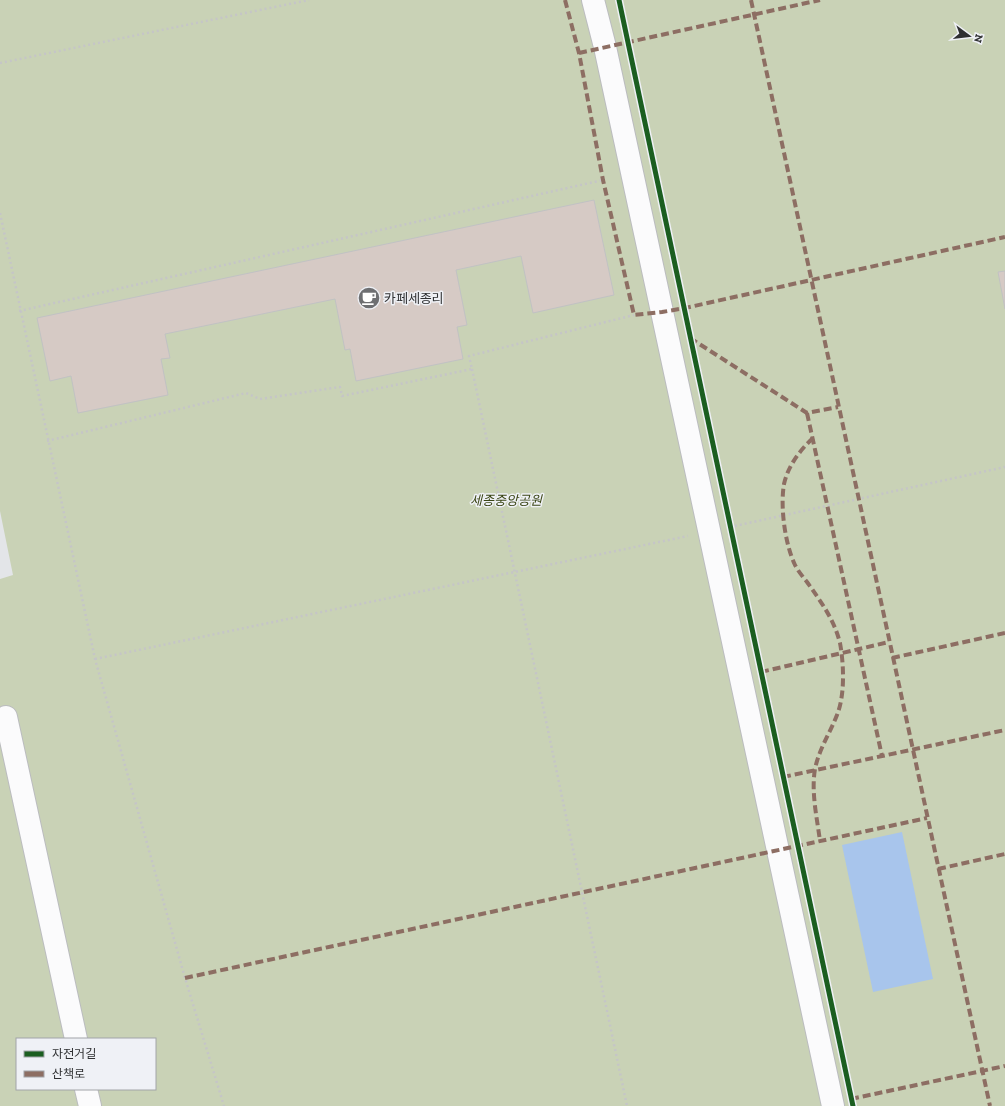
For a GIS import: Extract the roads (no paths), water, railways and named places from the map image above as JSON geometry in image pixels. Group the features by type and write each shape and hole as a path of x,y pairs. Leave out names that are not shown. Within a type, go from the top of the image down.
{"lane":[{"path":"593,0 605,47 833,1106"},
{"path":"6,717 76,1038"},
{"path":"86,1090 90,1106"}],"water":[{"path":"902,832 933,979 873,992 842,845"}],"place":[{"name":"카페세종리","path":"369,298"}],"park label":[{"name":"세종중앙공원","path":"506,500"}]}
